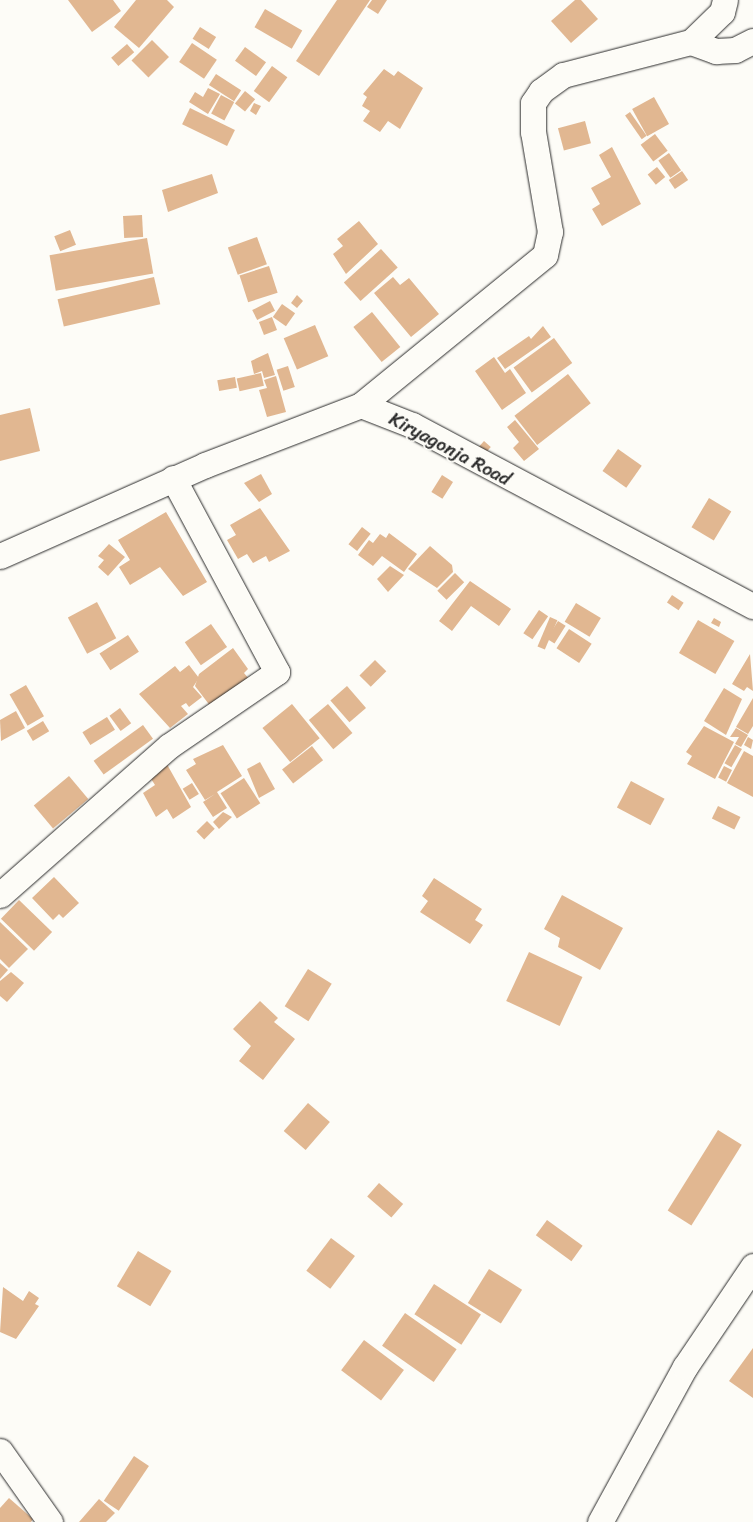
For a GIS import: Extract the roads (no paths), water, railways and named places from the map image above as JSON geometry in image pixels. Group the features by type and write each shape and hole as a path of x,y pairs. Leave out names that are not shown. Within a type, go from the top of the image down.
{"street":[{"path":"0,556 173,478 361,405 545,255 550,232 533,132 532,104 541,91 563,76 692,42 722,12 725,0"},
{"path":"692,42 716,51 735,50 753,41"},
{"name":"Kiryagonja Road","path":"361,405 412,425 753,606"},
{"path":"0,895 168,746 276,672 173,478"},
{"path":"600,1522 685,1367 753,1266"},
{"path":"0,1451 50,1522"}]}
